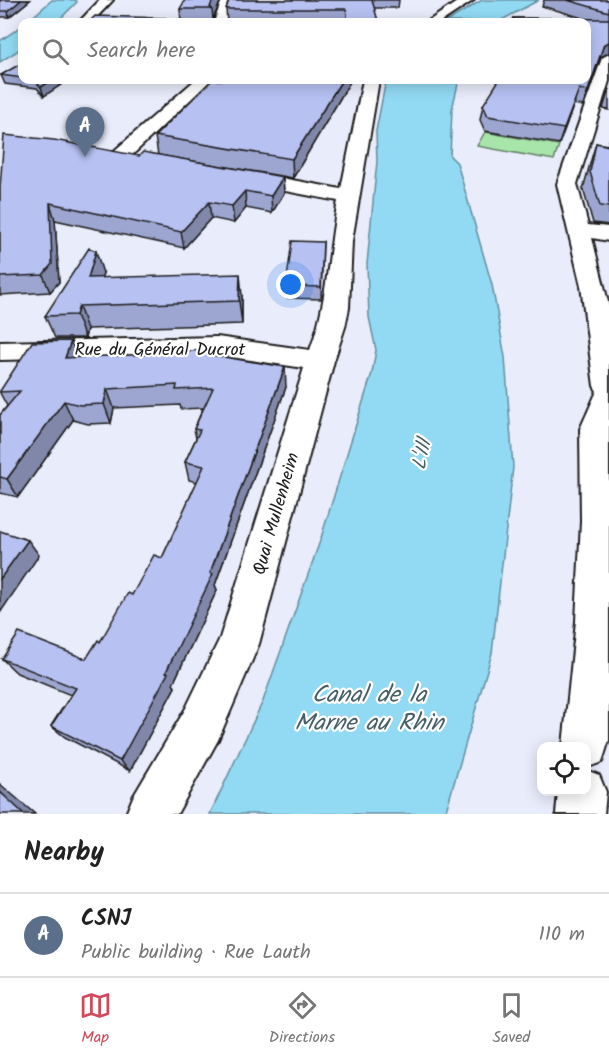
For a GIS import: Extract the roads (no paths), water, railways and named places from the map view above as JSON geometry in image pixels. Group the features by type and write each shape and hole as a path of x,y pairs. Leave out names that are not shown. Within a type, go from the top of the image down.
{"street":[{"path":"89,18 107,0"},
{"path":"221,18 228,0"},
{"path":"439,18 468,0"},
{"path":"588,742 599,707 596,621 599,521 595,429 607,404 593,286 567,184 609,58"},
{"path":"121,155 199,84"},
{"name":"Quai Mullenheim","path":"150,814 202,724 239,644 320,361 332,327 336,308 341,241 370,84"},
{"path":"99,151 145,159"},
{"path":"226,174 350,196"},
{"path":"579,230 609,234"},
{"name":"Rue du Général Ducrot","path":"6,363 30,350 217,346 320,361"},
{"path":"580,814 582,796"}],"water":[{"path":"52,0 75,0 77,2 61,18 32,18"},
{"path":"482,0 539,0 505,18 453,18"},
{"path":"18,29 18,51 0,62 0,41"},
{"name":"Canal de la Marne au Rhin","path":"385,84 458,84 452,109 450,156 457,163 492,285 505,357 513,467 492,653 445,814 210,814 263,701 320,541 372,373 376,350 369,317 367,264 377,161 376,131"}],"place":[{"name":"CSNJ","path":"85,157"}],"water label":[{"name":"L'Ill","path":"423,455"}]}
